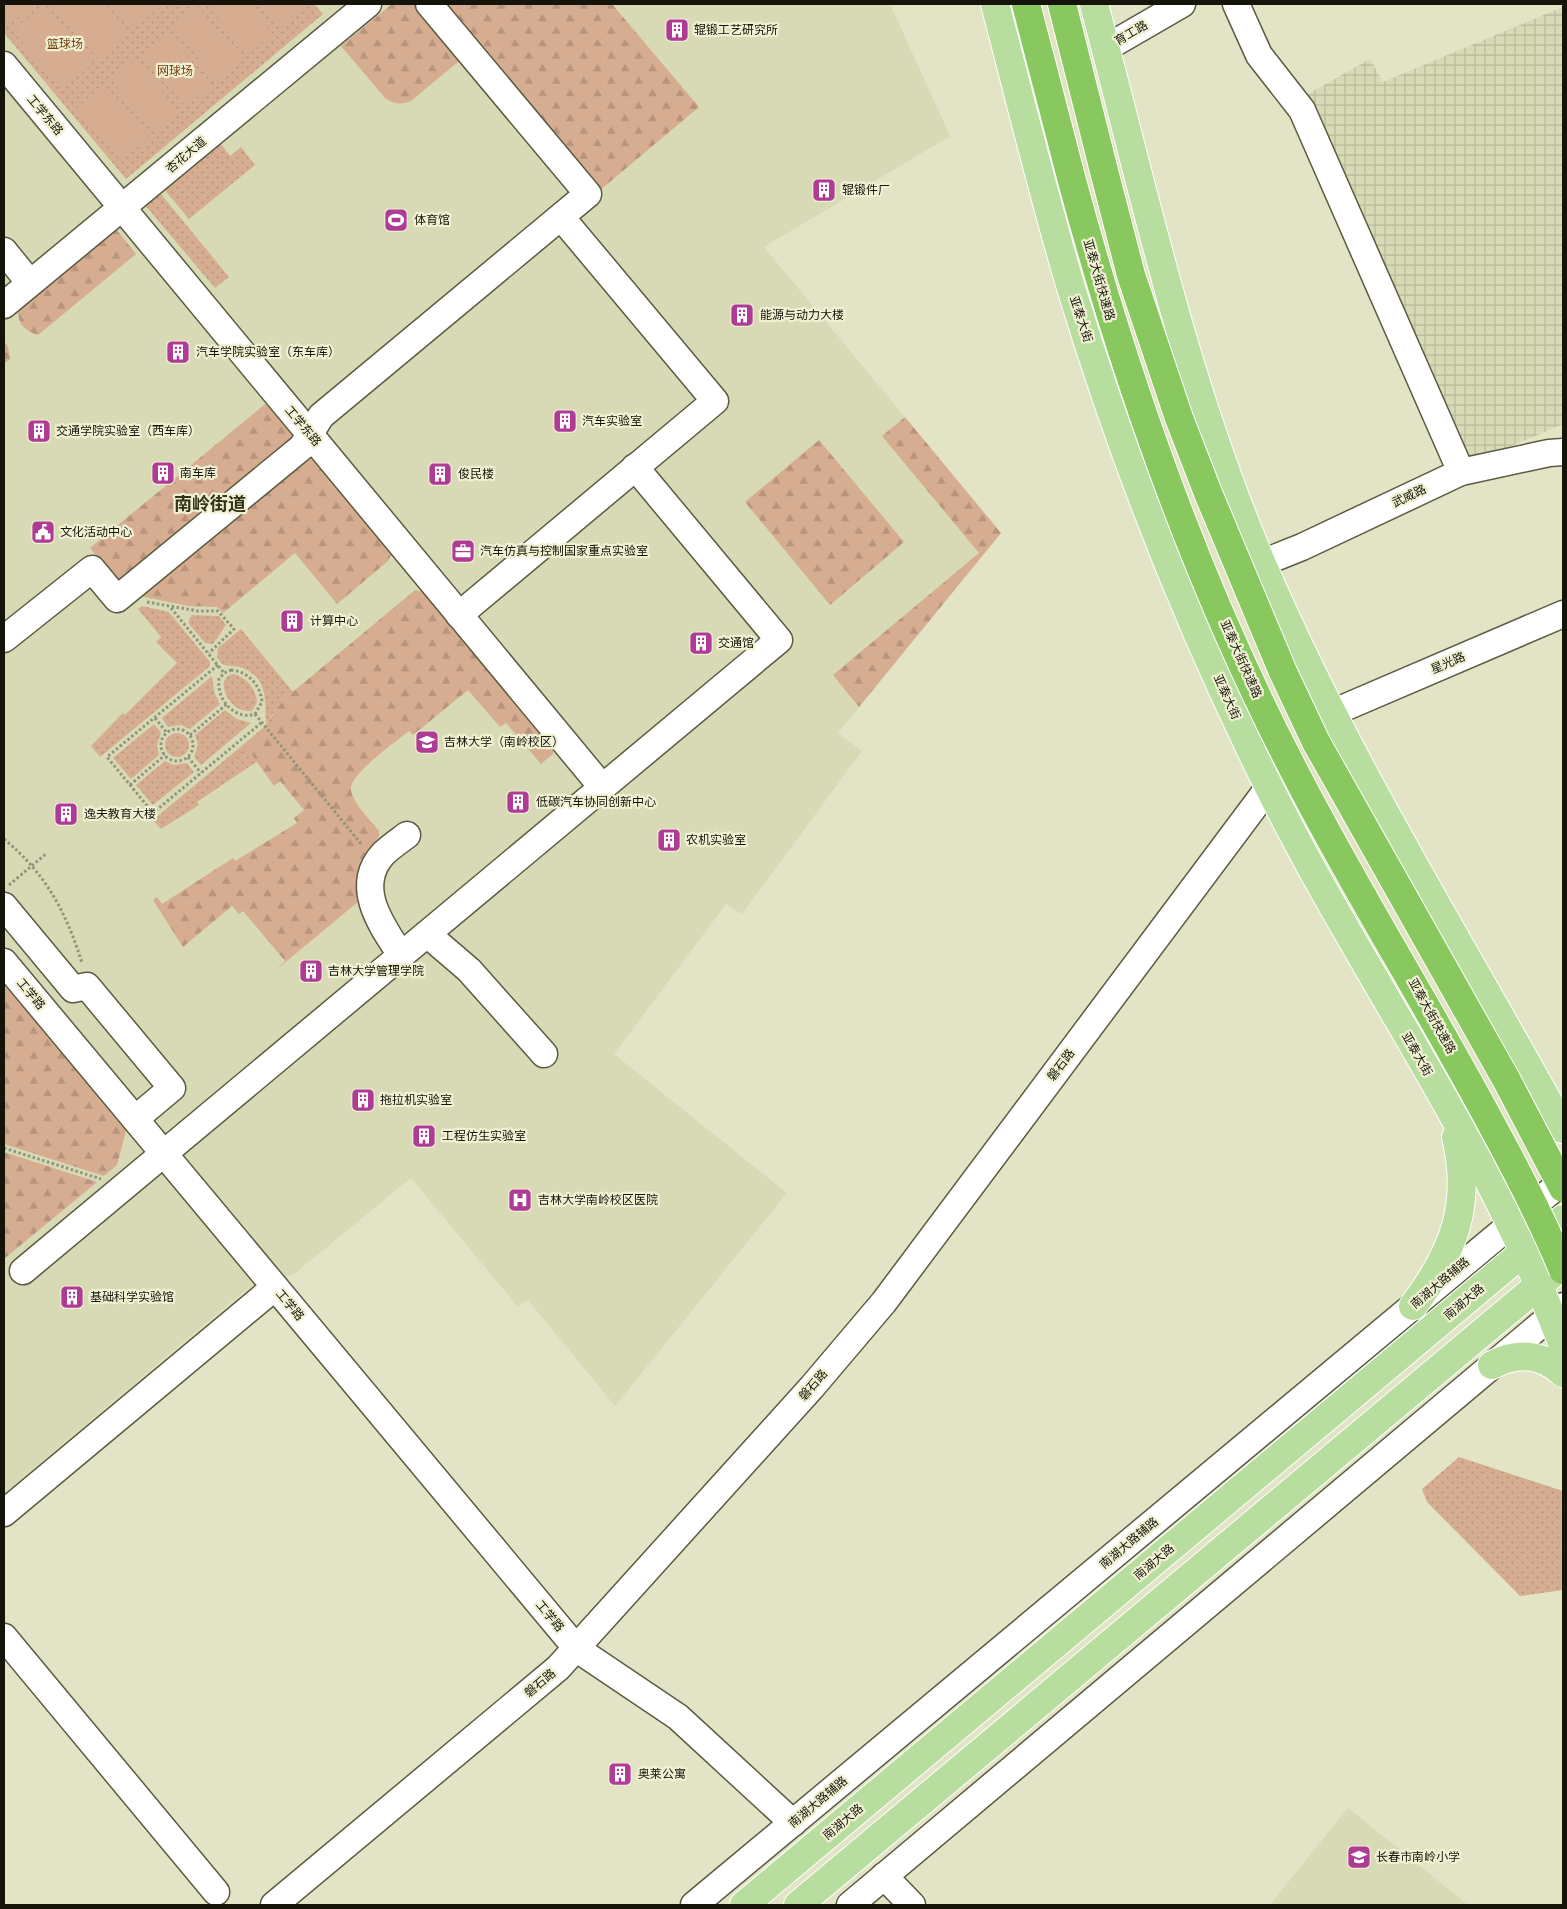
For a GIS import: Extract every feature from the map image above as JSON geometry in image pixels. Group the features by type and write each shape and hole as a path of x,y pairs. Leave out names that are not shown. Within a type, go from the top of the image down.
{"highway":[{"name":"亚泰大街快速路","path":"1026,4 1100,286 1149,436 1176,507 1254,688 1288,760 1476,1096 1525,1187 1563,1270"},
{"path":"1062,4 1131,275 1179,418 1208,493 1283,672 1334,774 1506,1079 1563,1188"}],"main road":[{"name":"亚泰大街","path":"995,4 1072,290 1126,451 1170,570 1269,787 1311,867 1511,1224 1538,1285 1558,1311 1563,1346"},
{"path":"1094,4 1135,166 1187,353 1210,426 1262,563 1332,713 1380,804 1563,1129"},
{"path":"1528,1065 1563,1090"},
{"path":"1413,1306 1432,1281 1445,1258 1460,1214 1463,1192 1462,1168 1449,1111"},
{"name":"南湖大路","path":"744,1905 1563,1219"},
{"path":"798,1905 1563,1264"},
{"path":"1492,1365 1507,1357 1518,1355 1545,1361 1563,1373"}],"street":[{"name":"杏花大道","path":"4,305 367,4"},
{"path":"4,638 92,569 117,599 302,447 321,416 588,194 429,4"},
{"name":"育工路","path":"1106,48 1182,4"},
{"path":"1236,4 1259,55 1302,110 1461,472"},
{"name":"工学东路","path":"4,66 602,788"},
{"path":"459,614 715,401 561,217"},
{"path":"4,251 30,283"},
{"name":"武威路","path":"1262,563 1302,547 1461,472 1549,453 1563,452"},
{"path":"22,1271 779,640 635,468"},
{"name":"星光路","path":"1332,713 1563,614"},
{"name":"磐石路","path":"274,1905 558,1668 812,1387 884,1302 1269,787"},
{"path":"401,955 381,925 371,902 370,887 371,875 383,854 407,835"},
{"path":"4,906 73,989 88,986 172,1088 135,1119"},
{"path":"427,934 469,970 544,1054"},
{"name":"工学路","path":"4,962 577,1649 678,1717 793,1823"},
{"name":"南湖大路辅路","path":"694,1905 1563,1181"},
{"path":"4,1513 275,1287"},
{"path":"850,1905 1558,1311"},
{"path":"4,1637 216,1892"},
{"path":"884,1876 912,1905"}],"path":[{"path":"117,599 142,600 171,607 218,611 234,629 209,653"},
{"path":"171,607 224,673"},
{"path":"218,665 107,757 153,813 261,723"},
{"path":"231,670 239,671 254,682 262,698 261,706 255,714 241,715 227,704 218,684 224,673 231,670"},
{"path":"190,735 227,704"},
{"path":"255,714 377,863"},
{"path":"155,718 167,733"},
{"path":"180,729 190,735 194,745 188,757 175,761 165,755 161,745 167,733 180,729"},
{"path":"130,785 165,755"},
{"path":"188,757 201,773"},
{"path":"4,839 33,865 56,899 70,929 88,986"},
{"path":"4,889 47,853"},
{"path":"4,1148 124,1186"}],"shaded area":[{"name":"吉林大学（南岭校区）","path":"4,4 890,4 950,136 764,247 1001,533 838,733 862,751 742,914 726,904 614,1054 787,1193 615,1406 528,1300 518,1307 411,1178 294,1274 246,1290 4,1493"},
{"path":"1563,7 1563,424 1472,463 1303,97 1370,59 1383,82"},
{"name":"长春市南岭小学","path":"1348,1808 1468,1905 1270,1905"}],"green space":[{"name":"网球场","path":"4,4 314,4 323,14 126,179 4,33"},
{"path":"4,4 34,4 9,25 4,19"},
{"name":"篮球场","path":"44,4 93,63 62,89 13,31"},
{"path":"52,4 105,4 129,32 98,59"},
{"path":"112,4 163,4 133,29"},
{"path":"206,4 248,4 273,34 249,55"},
{"path":"259,4 301,4 304,8 280,29"},
{"path":"392,4 420,4 464,57 411,101 404,103 394,103 385,98 341,46"},
{"path":"443,4 612,4 699,107 599,191"},
{"path":"198,7 242,60 217,81 173,28"},
{"path":"167,33 211,86 186,107 142,54"},
{"path":"135,60 180,113 155,133 111,80"},
{"path":"104,85 149,138 121,161 77,108"},
{"path":"220,143 230,156 241,147 255,165 189,219 164,189"},
{"path":"160,193 229,277 215,288 145,205"},
{"path":"116,229 136,254 38,335 29,332 23,327 19,320 18,310"},
{"path":"4,341 8,347 10,359 4,364"},
{"path":"269,401 296,436 119,583 90,548"},
{"path":"905,417 1001,533 859,707 833,675 979,553 882,436"},
{"path":"819,440 904,542 830,605 745,502"},
{"path":"307,459 313,460 391,555 388,561 337,604 295,553 223,613 217,607 188,606 140,596"},
{"path":"415,590 422,592 553,750 553,754 541,764 506,723 500,727 468,690 413,735 409,731 385,750 365,767 352,784 351,790 355,801 379,831 379,836 364,861 365,896 276,970 285,961 243,911 239,914 232,906 183,947 153,900 157,897 162,904 233,858 235,861 297,823 294,818 304,810 280,781 274,786 244,744 264,727 283,700"},
{"path":"142,606 169,612 210,662 210,666 100,757 91,746 123,713 125,715 177,663 156,642 161,637 138,609"},
{"path":"192,615 219,616 226,625 213,644 205,643 189,624 189,619"},
{"path":"241,629 293,692 283,700 266,723 264,692 258,679 252,673 242,668 222,664 217,657 218,648"},
{"path":"234,674 247,681 253,688 257,702 252,711 240,709 227,698 224,681 229,675"},
{"path":"212,676 214,692 220,704 190,729 181,725 168,727 162,718"},
{"path":"225,710 237,719 251,723 201,765 194,757 198,745 195,735"},
{"path":"154,724 161,733 157,745 159,755 131,779 113,758"},
{"path":"177,733 185,737 189,745 185,753 177,757 169,753 165,745 169,737"},
{"path":"244,744 258,761 197,802 199,805 161,829 153,820"},
{"path":"165,761 174,765 187,763 194,772 153,805 136,785"},
{"path":"4,984 126,1131 117,1165 104,1176 4,1144"},
{"path":"4,1152 97,1182 4,1259"},
{"path":"1459,1457 1563,1491 1563,1590 1520,1596 1427,1502 1422,1489"}],"place":[{"name":"辊锻工艺研究所","path":"677,30"},
{"name":"辊锻件厂","path":"824,190"},
{"name":"体育馆","path":"396,220"},
{"name":"能源与动力大楼","path":"742,315"},
{"name":"汽车学院实验室（东车库）","path":"178,352"},
{"name":"汽车实验室","path":"565,421"},
{"name":"交通学院实验室（西车库）","path":"39,431"},
{"name":"南车库","path":"163,473"},
{"name":"俊民楼","path":"440,474"},
{"name":"文化活动中心","path":"43,532"},
{"name":"汽车仿真与控制国家重点实验室","path":"463,551"},
{"name":"计算中心","path":"292,621"},
{"name":"交通馆","path":"701,643"},
{"name":"吉林大学（南岭校区）","path":"427,742"},
{"name":"低碳汽车协同创新中心","path":"518,802"},
{"name":"逸夫教育大楼","path":"66,814"},
{"name":"农机实验室","path":"669,840"},
{"name":"吉林大学管理学院","path":"311,971"},
{"name":"拖拉机实验室","path":"363,1100"},
{"name":"工程仿生实验室","path":"424,1136"},
{"name":"吉林大学南岭校区医院","path":"520,1200"},
{"name":"基础科学实验馆","path":"72,1297"},
{"name":"奥莱公寓","path":"620,1774"},
{"name":"长春市南岭小学","path":"1359,1857"}],"district":[{"name":"南岭街道","path":"210,504"}]}
